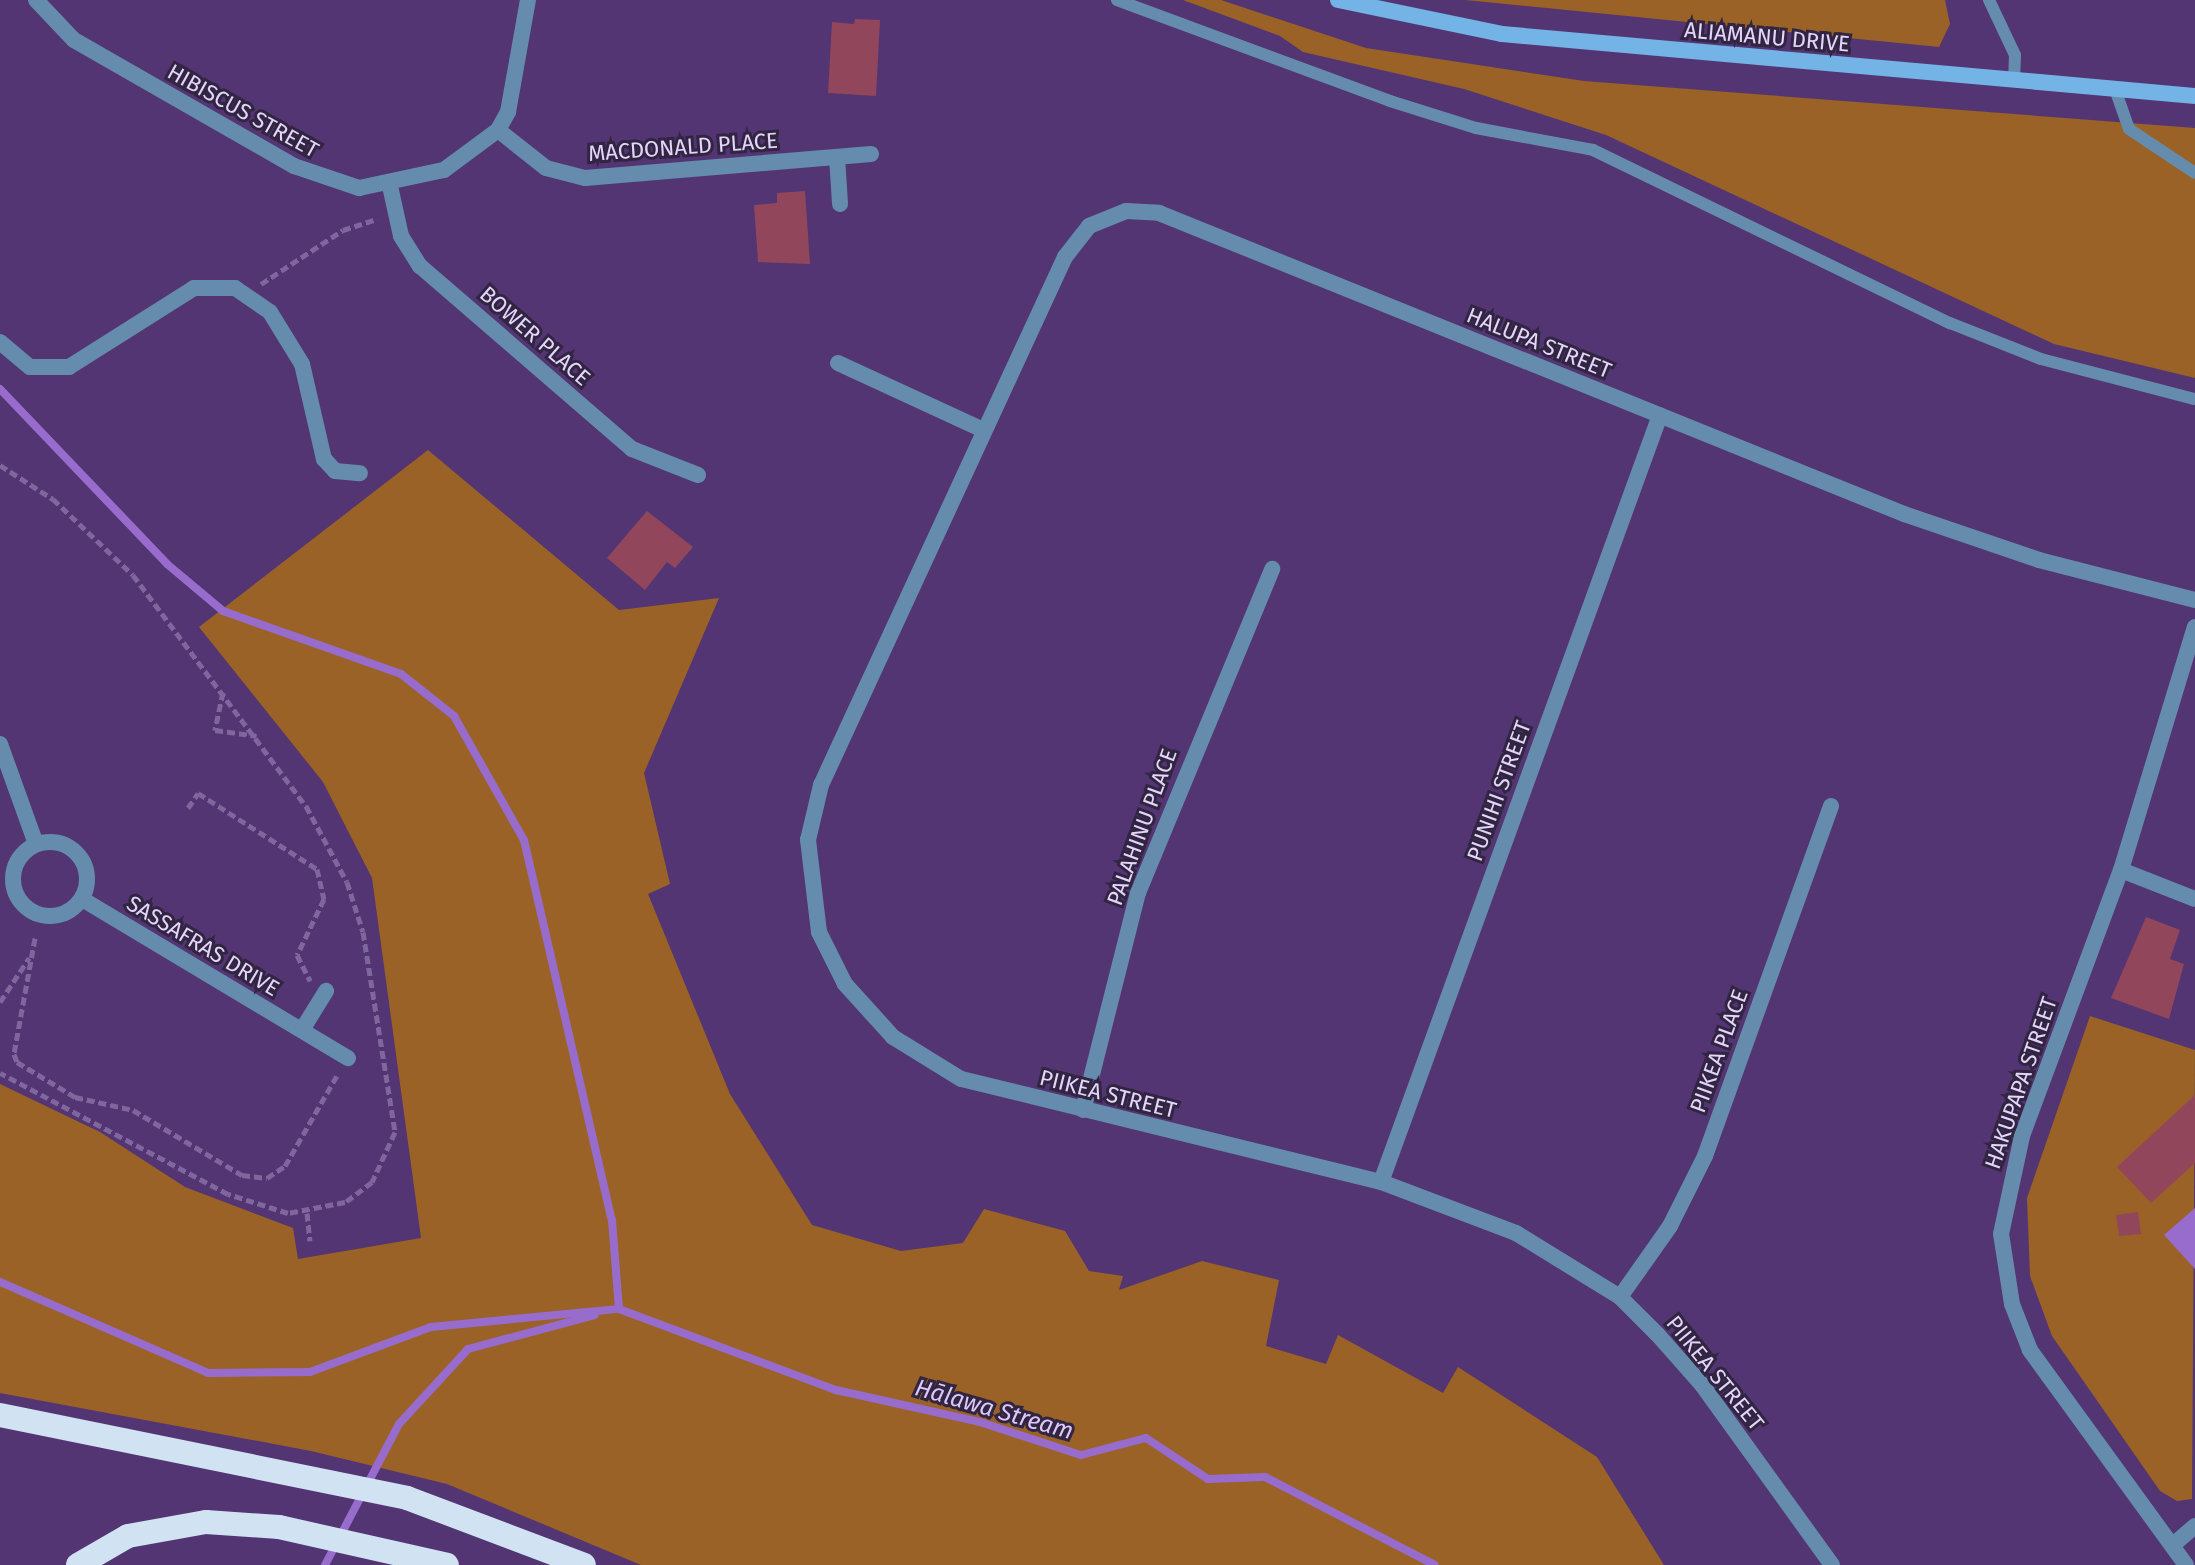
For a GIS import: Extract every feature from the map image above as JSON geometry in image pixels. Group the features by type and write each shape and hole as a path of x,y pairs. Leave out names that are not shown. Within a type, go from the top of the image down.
{"highway":[{"path":"0,1415 304,1474 407,1498 584,1565"},
{"path":"78,1565 128,1536 179,1524 279,1527 387,1548 447,1565"}],"street":[{"name":"HIBISCUS STREET","path":"36,0 74,40 294,166 347,187 390,186 444,170 498,130"},
{"path":"498,130 508,112 528,0"},
{"name":"ALIAMANU DRIVE","path":"1338,0 1502,34 2195,96"},
{"name":"MACDONALD PLACE","path":"498,130 546,168 585,178 871,154"},
{"path":"837,157 840,204"},
{"name":"BOWER PLACE","path":"390,186 396,215 420,266 632,449 698,475"},
{"name":"HALUPA STREET","path":"981,429 1071,246 1101,219 1141,210 1904,514 2039,560 2195,600"},
{"path":"0,342 30,367 69,367 194,288 235,288 270,312 302,364 324,459 335,471 360,473"},
{"path":"838,363 981,429"},
{"name":"PUNIHI STREET","path":"1381,1182 1660,415"},
{"name":"PIIKEA STREET","path":"981,429 821,785 808,840 811,898 819,932 845,984 893,1037 961,1079 1381,1182 1516,1233 1620,1297 1703,1386 1832,1565"},
{"name":"PALAHINU PLACE","path":"1083,1110 1138,893 1272,569"},
{"name":"HAKUPAPA STREET","path":"2186,1565 2030,1350 2012,1304 2001,1234 2022,1136 2121,870 2195,627"},
{"path":"0,744 36,844"},
{"name":"PIIKEA PLACE","path":"1620,1297 1670,1226 1705,1156 1831,806"},
{"path":"59,842 79,855 88,876 82,899 53,917 30,911 8,895 18,859 36,844 59,842"},
{"path":"2121,870 2195,899"},
{"name":"SASSAFRAS DRIVE","path":"82,899 348,1058"},
{"path":"302,1030 326,991"},
{"path":"2173,1545 2195,1526"}],"lane":[{"path":"1117,0 1184,29 1433,114 1593,150 1950,323 2041,359 2195,399"},
{"path":"1989,0 2015,55 2014,81"},
{"path":"2115,89 2129,129 2195,173"}],"path":[{"path":"260,285 343,230 396,215"},
{"path":"0,465 53,499 100,541 258,736 347,882 363,932 395,1132 372,1182 345,1202 307,1213 259,1208 0,1073"},
{"path":"223,691 215,730 258,736"},
{"path":"188,808 198,793 317,869 324,899 297,955 306,979 326,991"},
{"path":"35,938 17,1062 75,1097 133,1110 247,1177 267,1178 285,1166 348,1058"},
{"path":"0,1002 30,957"},
{"path":"307,1213 310,1241"}],"shaded area":[{"path":"1183,0 1221,0 1366,48 1584,81 2195,128 2195,378 2054,344 1606,135 1464,89 1303,52 1280,36"},
{"path":"1465,0 1945,0 1950,24 1939,47"},
{"path":"428,450 619,610 719,598 644,773 670,884 648,894 730,1094 812,1225 901,1251 963,1243 984,1209 1065,1231 1089,1271 1123,1276 1119,1290 1202,1261 1279,1280 1266,1346 1326,1364 1338,1335 1443,1393 1458,1367 1597,1457 1664,1565 641,1565 447,1484 311,1451 0,1393 0,1084 100,1132 185,1187 293,1228 298,1259 421,1238 372,878 323,782 199,627"},
{"path":"2090,1016 2195,1050 2192,1499 2177,1501 2160,1491 2052,1336 2030,1276 2027,1198"},
{"path":"2195,1208 2195,1269 2164,1235"}],"building":[{"path":"855,19 880,20 876,96 828,93 832,22 854,24"},
{"path":"805,191 810,264 758,262 754,205 777,203 777,193"},
{"path":"647,511 693,547 675,568 667,562 645,590 607,558"},
{"path":"2146,917 2180,930 2170,959 2184,964 2169,1019 2111,998"},
{"path":"2195,1095 2195,1163 2151,1203 2117,1167"},
{"path":"2138,1212 2141,1234 2119,1236 2116,1215"}],"waterway":[{"path":"0,389 167,564 223,611 401,674 454,716 524,840 612,1220 619,1309"},
{"name":"Hālawa Stream","path":"0,1282 208,1373 310,1372 431,1327 619,1309 836,1390 980,1422 1081,1455 1146,1438 1208,1479 1265,1477 1435,1565"},
{"path":"325,1565 399,1424 468,1349 595,1315"}]}
